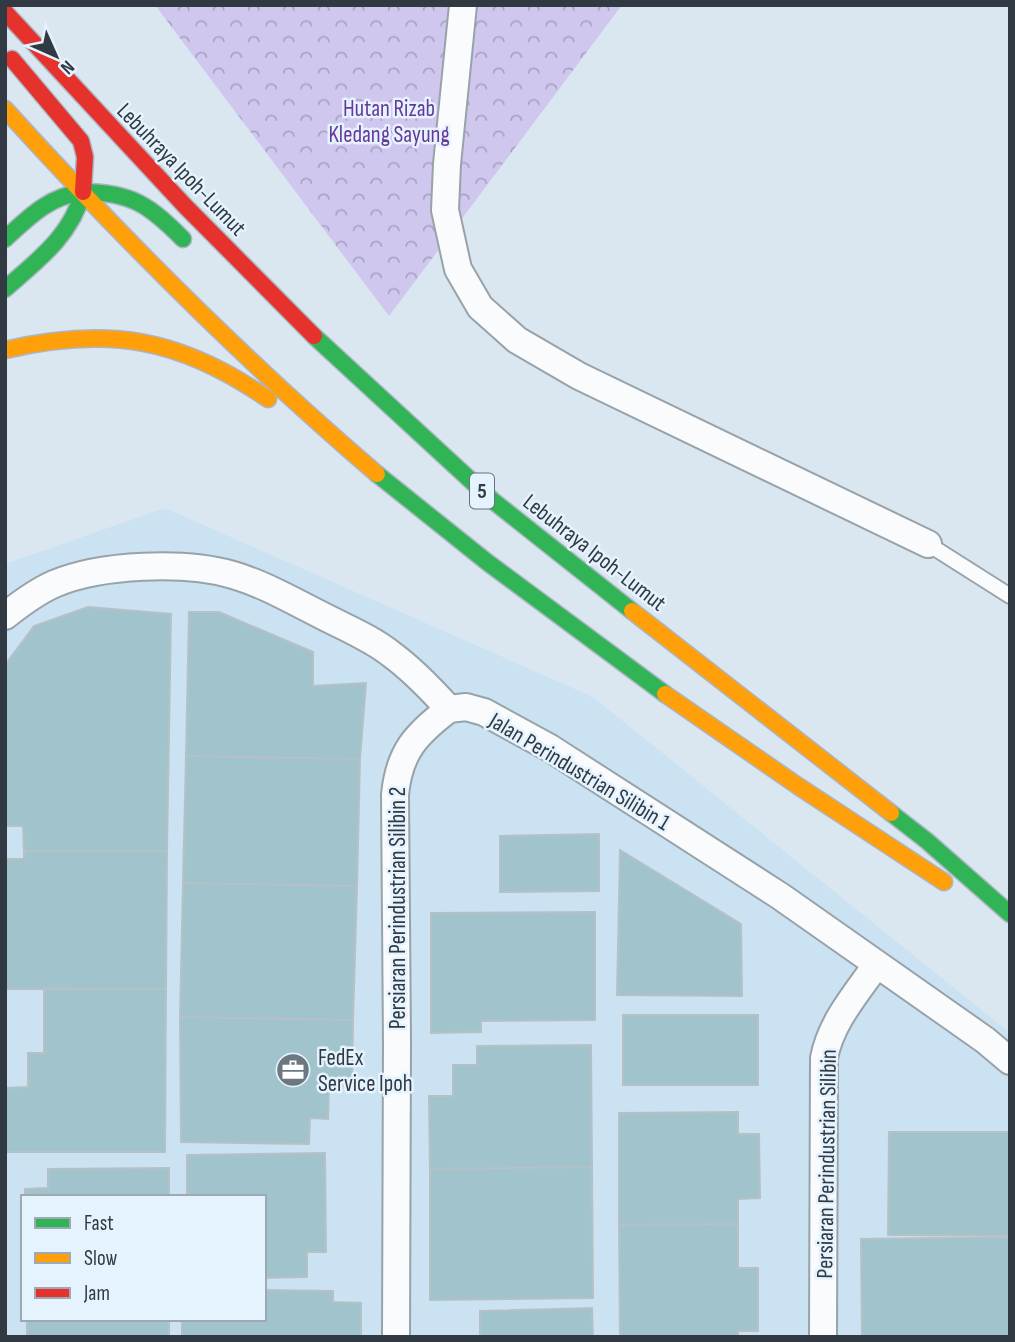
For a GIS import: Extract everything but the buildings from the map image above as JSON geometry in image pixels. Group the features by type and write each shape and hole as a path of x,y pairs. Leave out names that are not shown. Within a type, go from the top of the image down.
{"main road":[{"name":"Lebuhraya Ipoh-Lumut","path":"5,12 185,206 323,345 492,500 927,841 1010,914"},
{"path":"5,52 81,141 85,157 83,192 75,220 63,235 5,289"},
{"name":"5","path":"5,109 227,337 369,467 501,573 747,754 1010,927"},
{"path":"5,239 52,199 65,193 124,193 155,211 197,253"},
{"path":"5,350 57,340 97,338 144,343 182,352 217,367 247,385 369,467"},
{"path":"403,439 492,500"}],"street":[{"path":"463,5 447,164 446,210 458,269 480,307 517,340 579,376 928,544"},
{"path":"5,616 22,602 55,584 104,571 153,566 201,568 270,589 388,651 418,675 449,709"},
{"name":"Jalan Perindustrian Silibin 1","path":"449,709 466,707 484,712 550,748 780,896 985,1040 1010,1061"},
{"name":"Persiaran Perindustrian Silibin 2","path":"396,1337 395,794 402,759 411,743 449,709"},
{"name":"Persiaran Perindustrian Silibin","path":"824,1337 824,1058 828,1038 838,1019 877,964"}],"lane":[{"path":"928,544 1010,596"}],"shaded area":[{"path":"165,508 593,697 1010,1033 1010,1337 5,1337 5,564"}],"green space":[{"name":"Hutan Rizab Kledang Sayung","path":"155,5 622,5 389,316"}],"traffic: fast":[{"path":"5,239 50,203 83,192 78,208 62,234 5,289"},
{"path":"83,192 115,195 139,203 183,239"},
{"path":"314,336 492,500 632,611"},
{"path":"377,474 487,562 665,694"},
{"path":"891,813 1010,914"}],"traffic: slow":[{"path":"5,109 185,298 377,474"},
{"path":"5,350 78,339 142,343 174,350 204,362 236,378 268,399"},
{"path":"632,611 891,813"},
{"path":"665,694 944,882"}],"traffic: jam":[{"path":"5,12 185,206 314,336"},
{"path":"12,59 81,141 85,157 83,192"}],"place":[{"name":"FedEx Service Ipoh","path":"293,1070"}]}
